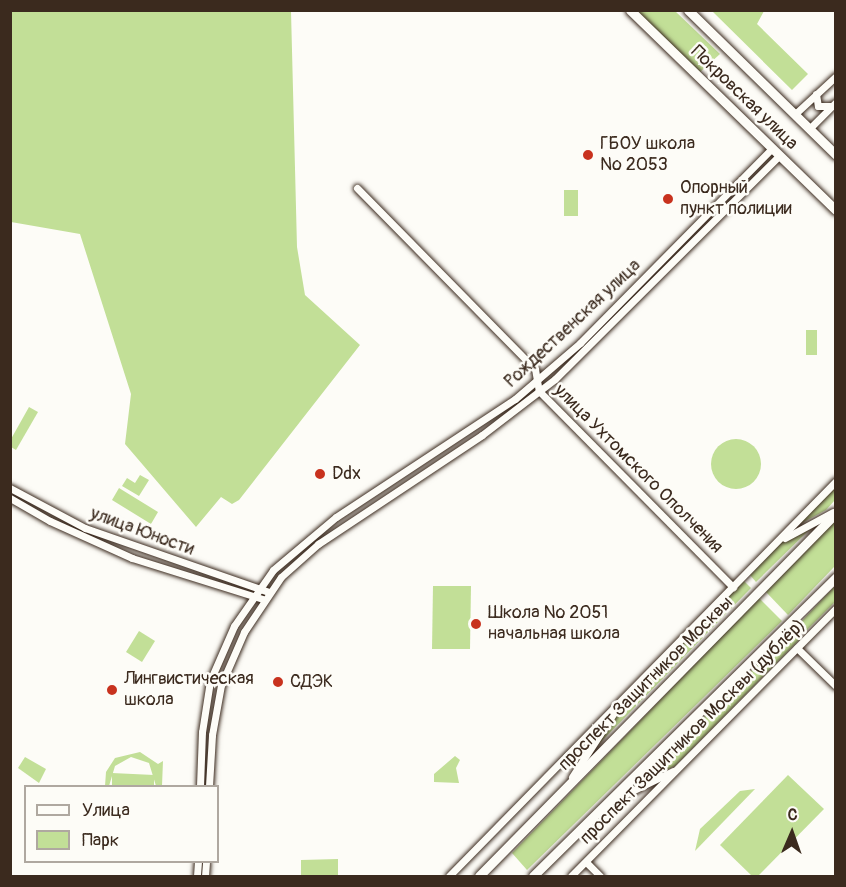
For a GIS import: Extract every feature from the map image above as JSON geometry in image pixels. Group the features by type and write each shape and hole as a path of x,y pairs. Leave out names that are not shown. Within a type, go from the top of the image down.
{"main road":[{"name":"Покровская улица","path":"630,10 836,210"},
{"name":"Покровская улица","path":"688,10 836,155"},
{"name":"проспект Защитников Москвы","path":"479,876 836,512"},
{"path":"534,876 600,808 836,577"}],"street":[{"path":"795,114 836,76"},
{"path":"816,94 818,106 834,104"},
{"path":"809,129 834,104"},
{"name":"Рождественская улица","path":"200,785 202,732 210,681 223,647 258,588 315,533 477,426 539,379 580,343 776,152"},
{"name":"Рождественская улица","path":"209,785 212,735 220,685 233,652 269,592 318,544 482,435 540,391 622,315 776,152"},
{"name":"улица Ухтомского Ополчения","path":"357,188 535,369 540,391 733,586"},
{"path":"449,876 836,481"},
{"name":"улица Юности","path":"10,488 51,513 269,592"},
{"name":"улица Юности","path":"10,498 60,526 132,558 263,599"},
{"path":"780,540 836,512"},
{"path":"132,558 142,554 136,545"},
{"name":"проспект Защитников Москвы (дублёр)","path":"571,876 836,608"},
{"path":"797,648 836,686"},
{"path":"561,794 621,701"},
{"path":"600,808 678,769"},
{"path":"586,862 600,876"}],"green space":[{"path":"10,11 291,11 297,247 305,295 360,345 239,500 232,504 221,497 196,527 125,444 131,394 80,234 11,222"},
{"path":"636,11 675,11 720,54 699,73"},
{"path":"712,11 764,11 757,24 808,74 792,90"},
{"path":"564,190 578,190 578,216 564,216"},
{"path":"806,330 817,330 817,355 806,355"},
{"path":"29,407 38,412 16,450 11,447 11,439"},
{"path":"736,439 750,443 757,450 761,464 757,478 750,485 736,489 722,485 715,478 711,464 715,450 722,443"},
{"path":"140,475 149,480 139,496 122,486 127,478 135,483"},
{"path":"835,486 835,500 826,510 796,526"},
{"path":"119,488 158,512 151,524 112,500"},
{"path":"835,521 835,566 788,615 766,592"},
{"path":"809,530 756,582 750,575 783,541"},
{"path":"743,580 751,588 594,749 623,702"},
{"path":"433,586 471,586 470,649 432,649"},
{"path":"835,586 835,602 806,631 799,624"},
{"path":"759,598 782,621 527,870 512,853"},
{"path":"790,630 800,639 675,766 622,792 730,693"},
{"path":"139,631 155,641 142,662 126,652"},
{"path":"140,752 158,764 163,761 162,785 156,785 149,763 131,757 115,766 109,785 105,785 106,772 115,758"},
{"path":"455,756 460,760 456,768 459,783 434,782 434,774"},
{"path":"25,757 46,769 39,783 18,768"},
{"path":"112,773 154,775 154,785 112,785"},
{"path":"788,775 824,809 758,876 752,876 720,845"},
{"path":"755,789 695,851 700,829 740,791"},
{"path":"338,859 338,875 301,876 301,860"}],"place":[{"name":"ГБОУ школа № 2053","path":"588,155"},
{"name":"Опорный пункт полиции","path":"668,199"},
{"name":"Ddx","path":"320,474"},
{"name":"Школа № 2051 начальная школа","path":"476,624"},
{"name":"СДЭК","path":"278,682"},
{"name":"Лингвистическая школа","path":"112,690"}]}
